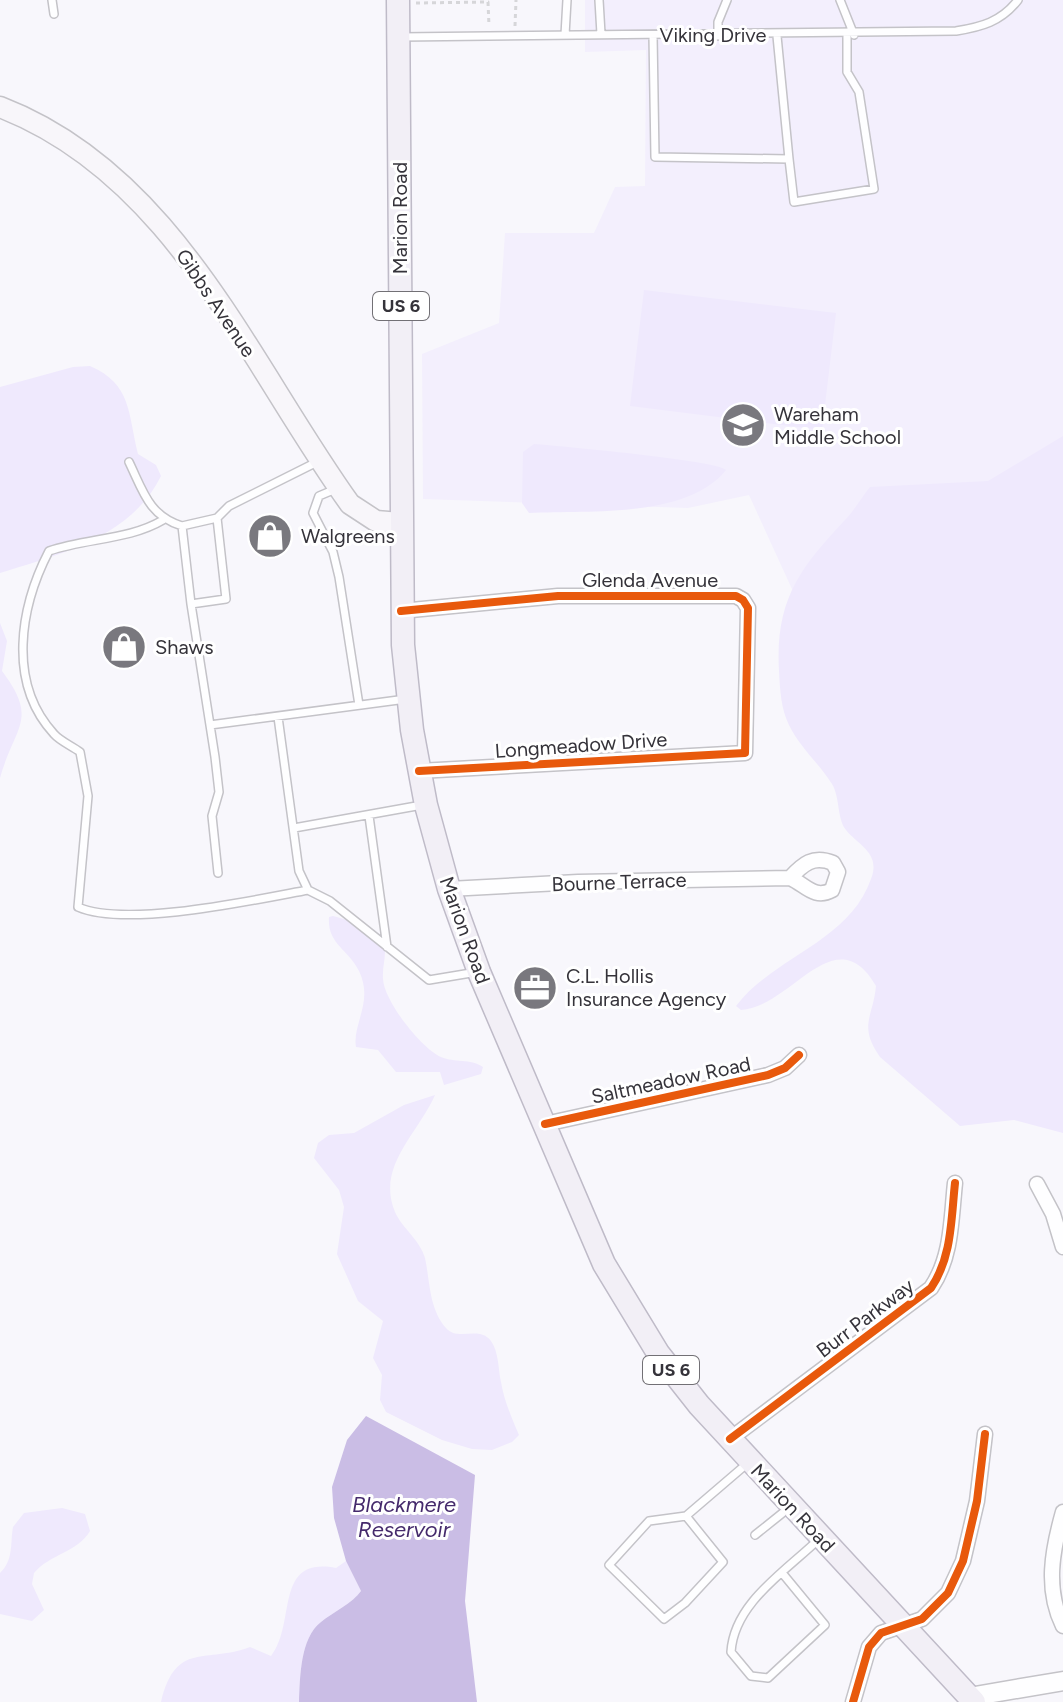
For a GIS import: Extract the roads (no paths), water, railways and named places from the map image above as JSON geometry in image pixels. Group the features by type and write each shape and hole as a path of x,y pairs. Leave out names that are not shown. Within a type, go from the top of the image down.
{"main road":[{"name":"Marion Road","path":"403,2 399,37 401,611 419,771 449,889 479,972 604,1264 630,1311 658,1353 730,1439 972,1699"},
{"name":"Gibbs Avenue","path":"0,107 74,144 111,172 146,206 177,244 350,504 367,518 400,523"}],"street":[{"name":"Glenda Avenue","path":"401,611 558,596 736,596 748,608 745,753"},
{"name":"Longmeadow Drive","path":"419,771 745,753"},
{"name":"Bourne Terrace","path":"449,889 578,882 790,878"},
{"name":"Saltmeadow Road","path":"545,1124 768,1075 785,1068 799,1055"},
{"name":"Burr Parkway","path":"730,1439 931,1288 943,1270 948,1251 955,1183"},
{"path":"1037,1184 1063,1247"},
{"path":"853,1702 869,1647 881,1633 922,1619 948,1593 963,1561 977,1501 985,1434"},
{"path":"1063,1512 1051,1571 1053,1606 1063,1626"},
{"path":"972,1699 1063,1683"},
{"path":"1028,1702 1063,1683"}],"lane":[{"path":"52,0 54,14"},
{"path":"565,35 567,0"},
{"path":"599,0 601,34"},
{"path":"718,36 718,22 727,0"},
{"path":"777,36 794,202 874,189 859,92 847,72 850,35 840,0"},
{"name":"Viking Drive","path":"399,37 601,34 777,36 956,31 984,26 1000,18 1018,0"},
{"path":"653,35 655,157 789,159"},
{"path":"129,462 148,501 163,520 182,526 217,518 229,506 320,460"},
{"path":"338,488 319,496 313,513 333,552 339,577 359,705"},
{"path":"191,604 226,599 217,518"},
{"path":"163,520 143,532 80,540 49,551 35,578 21,645 29,692 54,735 80,752 88,796 78,907 94,914 135,913 224,905 308,890 330,901 429,980 479,972"},
{"path":"182,526 219,792 212,816 218,873"},
{"path":"210,725 409,699"},
{"path":"278,717 299,871 308,890"},
{"path":"294,828 426,805"},
{"path":"369,816 387,947"},
{"path":"686,1516 723,1562 685,1603 664,1619 609,1565 649,1521 686,1516 750,1461"},
{"path":"755,1535 791,1505"},
{"path":"783,1574 825,1625 768,1678 751,1676 731,1652 732,1630 741,1612 821,1537"}],"water":[{"name":"Blackmere Reservoir","path":"366,1416 475,1475 465,1601 477,1702 299,1702 302,1659 314,1629 361,1591 346,1561 334,1518 332,1487 347,1440"}],"place":[{"name":"Wareham Middle School","path":"743,425"},
{"name":"Walgreens","path":"270,536"},
{"name":"Shaws","path":"124,647"},
{"name":"C.L. Hollis Insurance Agency","path":"535,988"}]}
